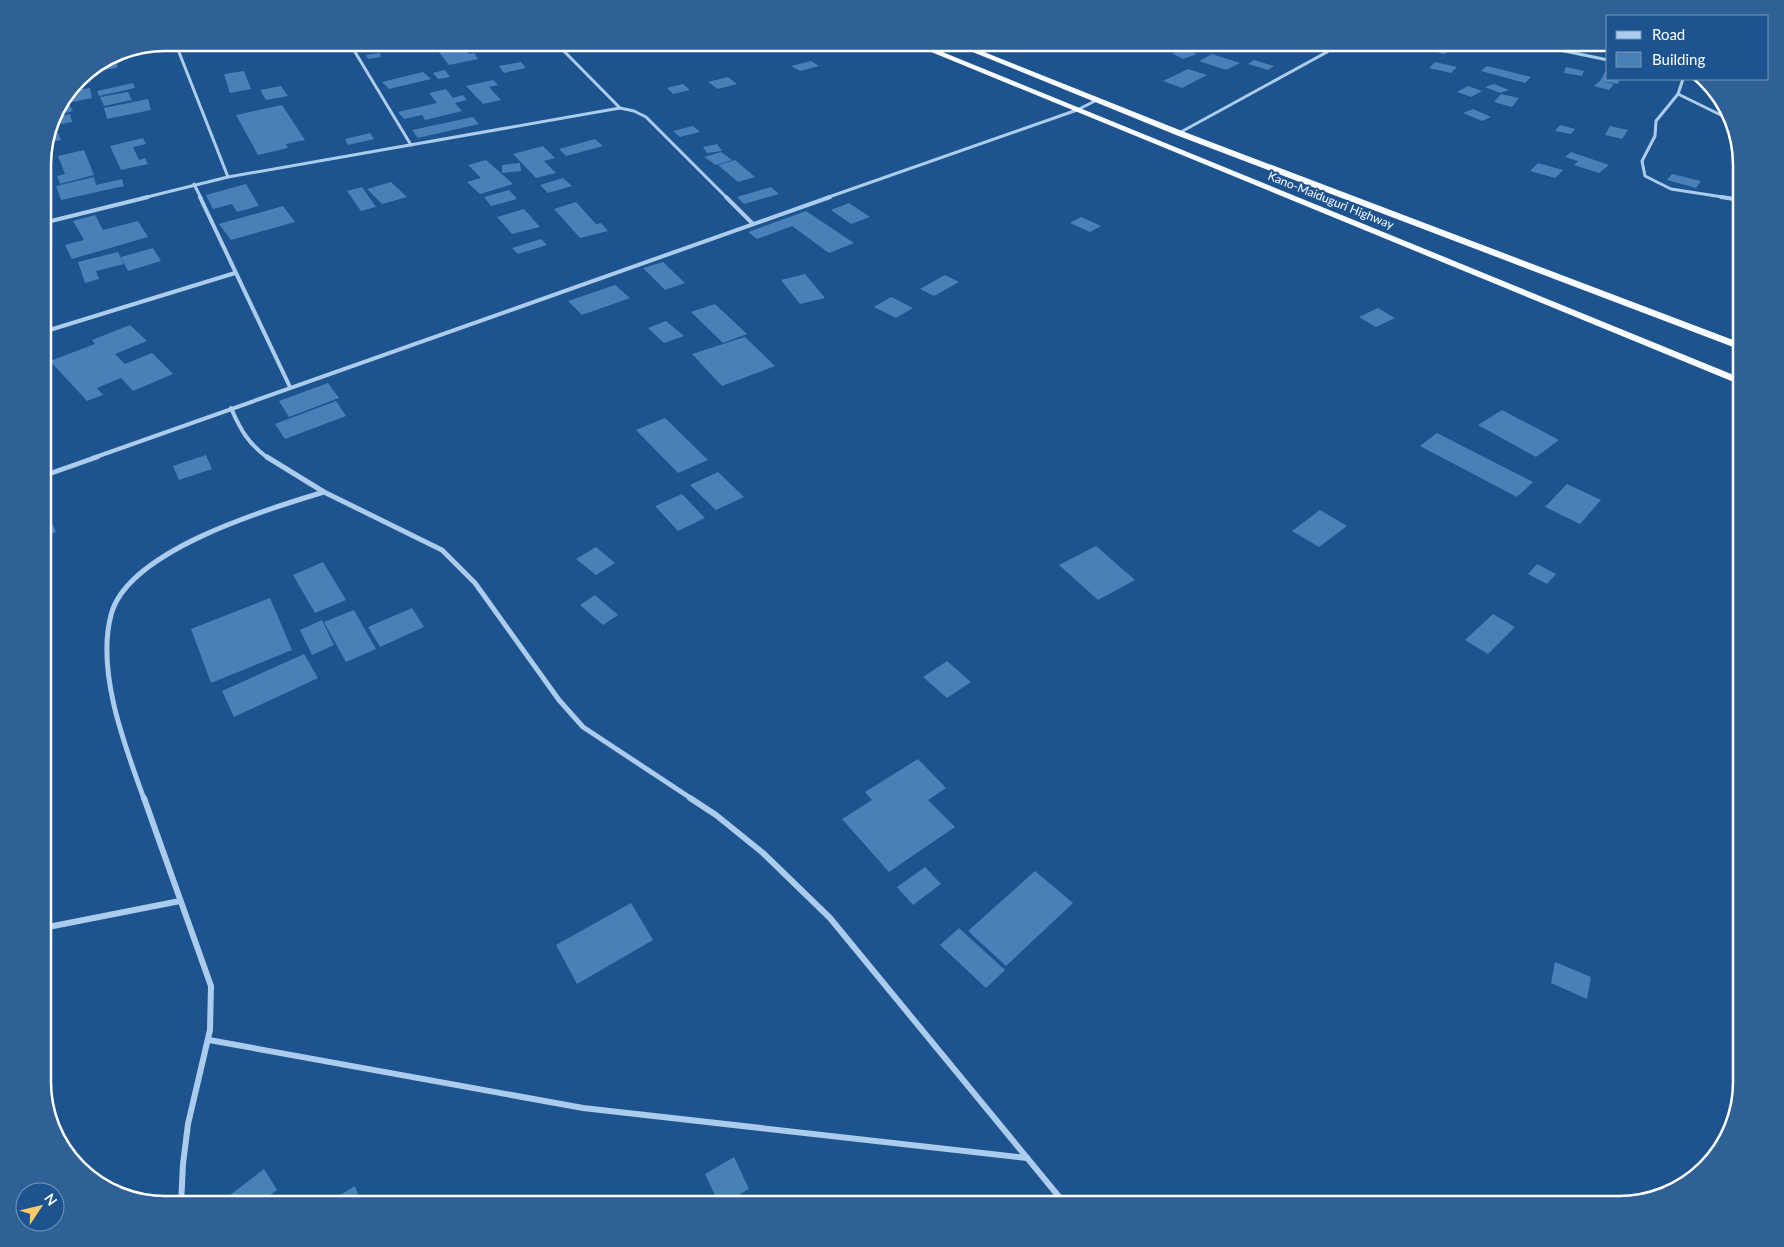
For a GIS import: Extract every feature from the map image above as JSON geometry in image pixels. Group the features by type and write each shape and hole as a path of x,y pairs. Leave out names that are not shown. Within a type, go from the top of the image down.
{"highway":[{"name":"Kano-Maiduguri Highway","path":"932,51 1733,378"},
{"name":"Kano-Maiduguri Highway","path":"974,51 1180,133 1733,344"}],"street":[{"path":"179,51 228,178"},
{"path":"354,51 411,144"},
{"path":"564,51 620,108"},
{"path":"1180,133 1328,51"},
{"path":"1564,51 1606,60"},
{"path":"1683,80 1678,94 1656,122 1655,136 1642,161 1645,176 1671,189 1733,199"},
{"path":"1678,94 1721,115"},
{"path":"51,473 1077,110 1097,100"},
{"path":"51,221 194,184 620,108 634,111 646,117 753,224"},
{"path":"194,184 290,387"},
{"path":"51,330 235,272"},
{"path":"231,408 242,432 256,449 280,466 324,492 442,550 475,583 558,700 583,727 716,815 763,854 830,918 1058,1196"},
{"path":"181,1196 181,1176 194,1097 209,1040 213,1008 211,986 180,901 116,710 107,629 115,604 131,582 162,558 206,532 255,512 324,492"},
{"path":"51,926 180,901"},
{"path":"209,1040 583,1108 1027,1158"}],"building":[{"path":"438,51 466,51 469,54 474,53 478,59 449,65"},
{"path":"1190,51 1197,54 1183,59 1172,53"},
{"path":"1432,51 1449,51 1444,54"},
{"path":"380,53 381,57 368,59 366,55"},
{"path":"1212,54 1240,63 1226,70 1199,61"},
{"path":"1254,60 1274,66 1268,70 1248,64"},
{"path":"811,61 819,66 800,71 791,66"},
{"path":"118,62 117,68 104,70"},
{"path":"521,62 526,68 504,73 499,66"},
{"path":"1435,62 1457,67 1451,73 1429,68"},
{"path":"1487,66 1531,77 1525,83 1481,71"},
{"path":"1566,67 1584,71 1582,76 1564,73"},
{"path":"1188,69 1207,75 1182,88 1163,81"},
{"path":"445,70 450,77 438,79 433,73"},
{"path":"244,71 251,89 230,93 224,74"},
{"path":"423,72 431,79 389,89 382,82"},
{"path":"1605,72 1606,80 1620,80 1618,84 1602,81 1614,84 1609,90 1594,86 1600,81"},
{"path":"728,77 737,84 718,89 708,82"},
{"path":"493,80 498,85 489,87 501,100 483,104 466,86"},
{"path":"133,83 135,88 99,96 97,91"},
{"path":"683,84 690,90 673,94 667,88"},
{"path":"1494,84 1509,90 1500,93 1485,87"},
{"path":"281,86 288,96 266,100 260,90"},
{"path":"1468,86 1482,91 1471,97 1457,92"},
{"path":"90,88 92,98 71,102 80,90"},
{"path":"446,89 453,98 463,95 467,100 455,103 462,111 425,120 422,115 404,119 398,112 437,103 429,93"},
{"path":"128,92 132,100 104,106 100,97"},
{"path":"1501,94 1519,98 1512,107 1494,102"},
{"path":"148,99 151,110 107,119 104,108"},
{"path":"69,105 73,111 64,113"},
{"path":"282,105 305,140 286,144 288,148 258,155 236,115"},
{"path":"1473,109 1491,117 1482,121 1463,113"},
{"path":"70,114 72,122 59,124 63,116"},
{"path":"473,117 479,124 418,138 412,130"},
{"path":"1560,125 1575,129 1571,134 1555,131"},
{"path":"693,126 700,132 680,137 673,131"},
{"path":"1610,126 1628,130 1622,139 1605,135"},
{"path":"57,131 61,140 53,142"},
{"path":"370,133 374,139 348,145 345,139"},
{"path":"143,138 146,144 133,147 139,160 145,158 148,164 121,170 110,146"},
{"path":"595,139 603,146 566,156 559,149"},
{"path":"717,144 722,151 707,153 703,147"},
{"path":"543,146 555,158 544,161 556,173 536,178 513,154"},
{"path":"84,150 94,175 60,184 57,176 65,174 58,156"},
{"path":"721,152 732,160 716,165 704,157"},
{"path":"1571,152 1609,165 1599,173 1574,165 1578,161 1565,157"},
{"path":"486,160 513,184 480,194 467,182 481,178 468,165"},
{"path":"735,160 755,177 738,182 718,165"},
{"path":"520,163 521,171 502,173 502,165"},
{"path":"1538,163 1563,170 1555,178 1530,171"},
{"path":"1672,174 1701,181 1696,188 1667,180"},
{"path":"94,177 96,185 122,179 124,186 61,200 56,186"},
{"path":"563,178 572,186 548,193 540,185"},
{"path":"391,182 407,197 382,204 367,189"},
{"path":"246,184 259,206 237,212 232,204 213,209 206,195"},
{"path":"362,187 376,207 361,211 347,191"},
{"path":"771,187 779,194 744,204 737,197"},
{"path":"509,190 517,199 491,206 484,197"},
{"path":"576,202 596,224 601,223 608,231 580,238 554,209"},
{"path":"849,203 870,217 851,224 831,210"},
{"path":"283,206 295,222 231,240 219,224"},
{"path":"524,209 540,227 512,234 497,217"},
{"path":"806,211 854,243 829,253 792,226 757,239 748,232"},
{"path":"95,215 103,230 138,221 148,237 72,259 65,245 84,240 73,221"},
{"path":"1081,217 1101,226 1090,232 1070,223"},
{"path":"541,239 547,245 518,254 512,248"},
{"path":"153,248 161,261 128,271 121,257"},
{"path":"118,252 124,264 96,271 99,279 85,283 78,262"},
{"path":"663,262 685,283 665,290 643,268"},
{"path":"805,274 825,298 800,304 781,280"},
{"path":"945,275 959,282 934,296 920,289"},
{"path":"615,285 630,298 582,315 568,301"},
{"path":"891,297 913,308 896,318 874,307"},
{"path":"715,304 747,334 723,343 691,312"},
{"path":"1378,308 1395,318 1376,327 1359,317"},
{"path":"666,321 684,336 664,343 648,328"},
{"path":"130,325 147,341 115,354 125,364 152,353 173,374 133,391 121,378 97,388 103,395 87,401 51,361 95,344 92,340"},
{"path":"745,337 775,366 722,386 692,354"},
{"path":"328,383 339,398 289,417 279,401"},
{"path":"336,401 346,416 285,439 275,424"},
{"path":"1502,410 1559,440 1536,457 1478,425"},
{"path":"665,418 708,460 678,473 636,430"},
{"path":"1437,433 1533,482 1517,497 1420,446"},
{"path":"206,455 212,469 179,480 173,466"},
{"path":"718,472 744,497 716,510 690,485"},
{"path":"1567,484 1601,500 1580,524 1545,507"},
{"path":"682,494 705,518 678,531 655,506"},
{"path":"1320,510 1347,526 1319,547 1292,531"},
{"path":"51,520 56,532 51,534"},
{"path":"1096,546 1135,580 1098,600 1059,565"},
{"path":"596,547 615,563 596,575 576,559"},
{"path":"323,562 346,600 315,613 293,575"},
{"path":"1537,564 1556,574 1547,584 1528,574"},
{"path":"595,595 618,615 603,625 580,605"},
{"path":"270,598 292,650 211,683 191,629"},
{"path":"412,608 424,627 380,647 368,627"},
{"path":"354,610 376,649 346,662 324,622"},
{"path":"1493,614 1515,627 1488,654 1465,640"},
{"path":"322,620 334,645 312,655 300,630"},
{"path":"304,654 318,678 234,717 222,691"},
{"path":"947,661 971,682 947,698 923,677"},
{"path":"918,759 946,788 928,800 955,827 889,872 842,819 872,800 865,792"},
{"path":"925,867 941,884 913,905 897,887"},
{"path":"1035,871 1073,903 1006,966 968,931"},
{"path":"631,903 653,940 577,984 556,945"},
{"path":"959,928 1005,970 986,988 940,945"},
{"path":"1555,962 1591,977 1587,999 1551,983"},
{"path":"734,1157 749,1189 737,1196 715,1196 705,1174"},
{"path":"264,1169 277,1190 269,1196 229,1196"},
{"path":"355,1186 358,1196 338,1196"}]}
